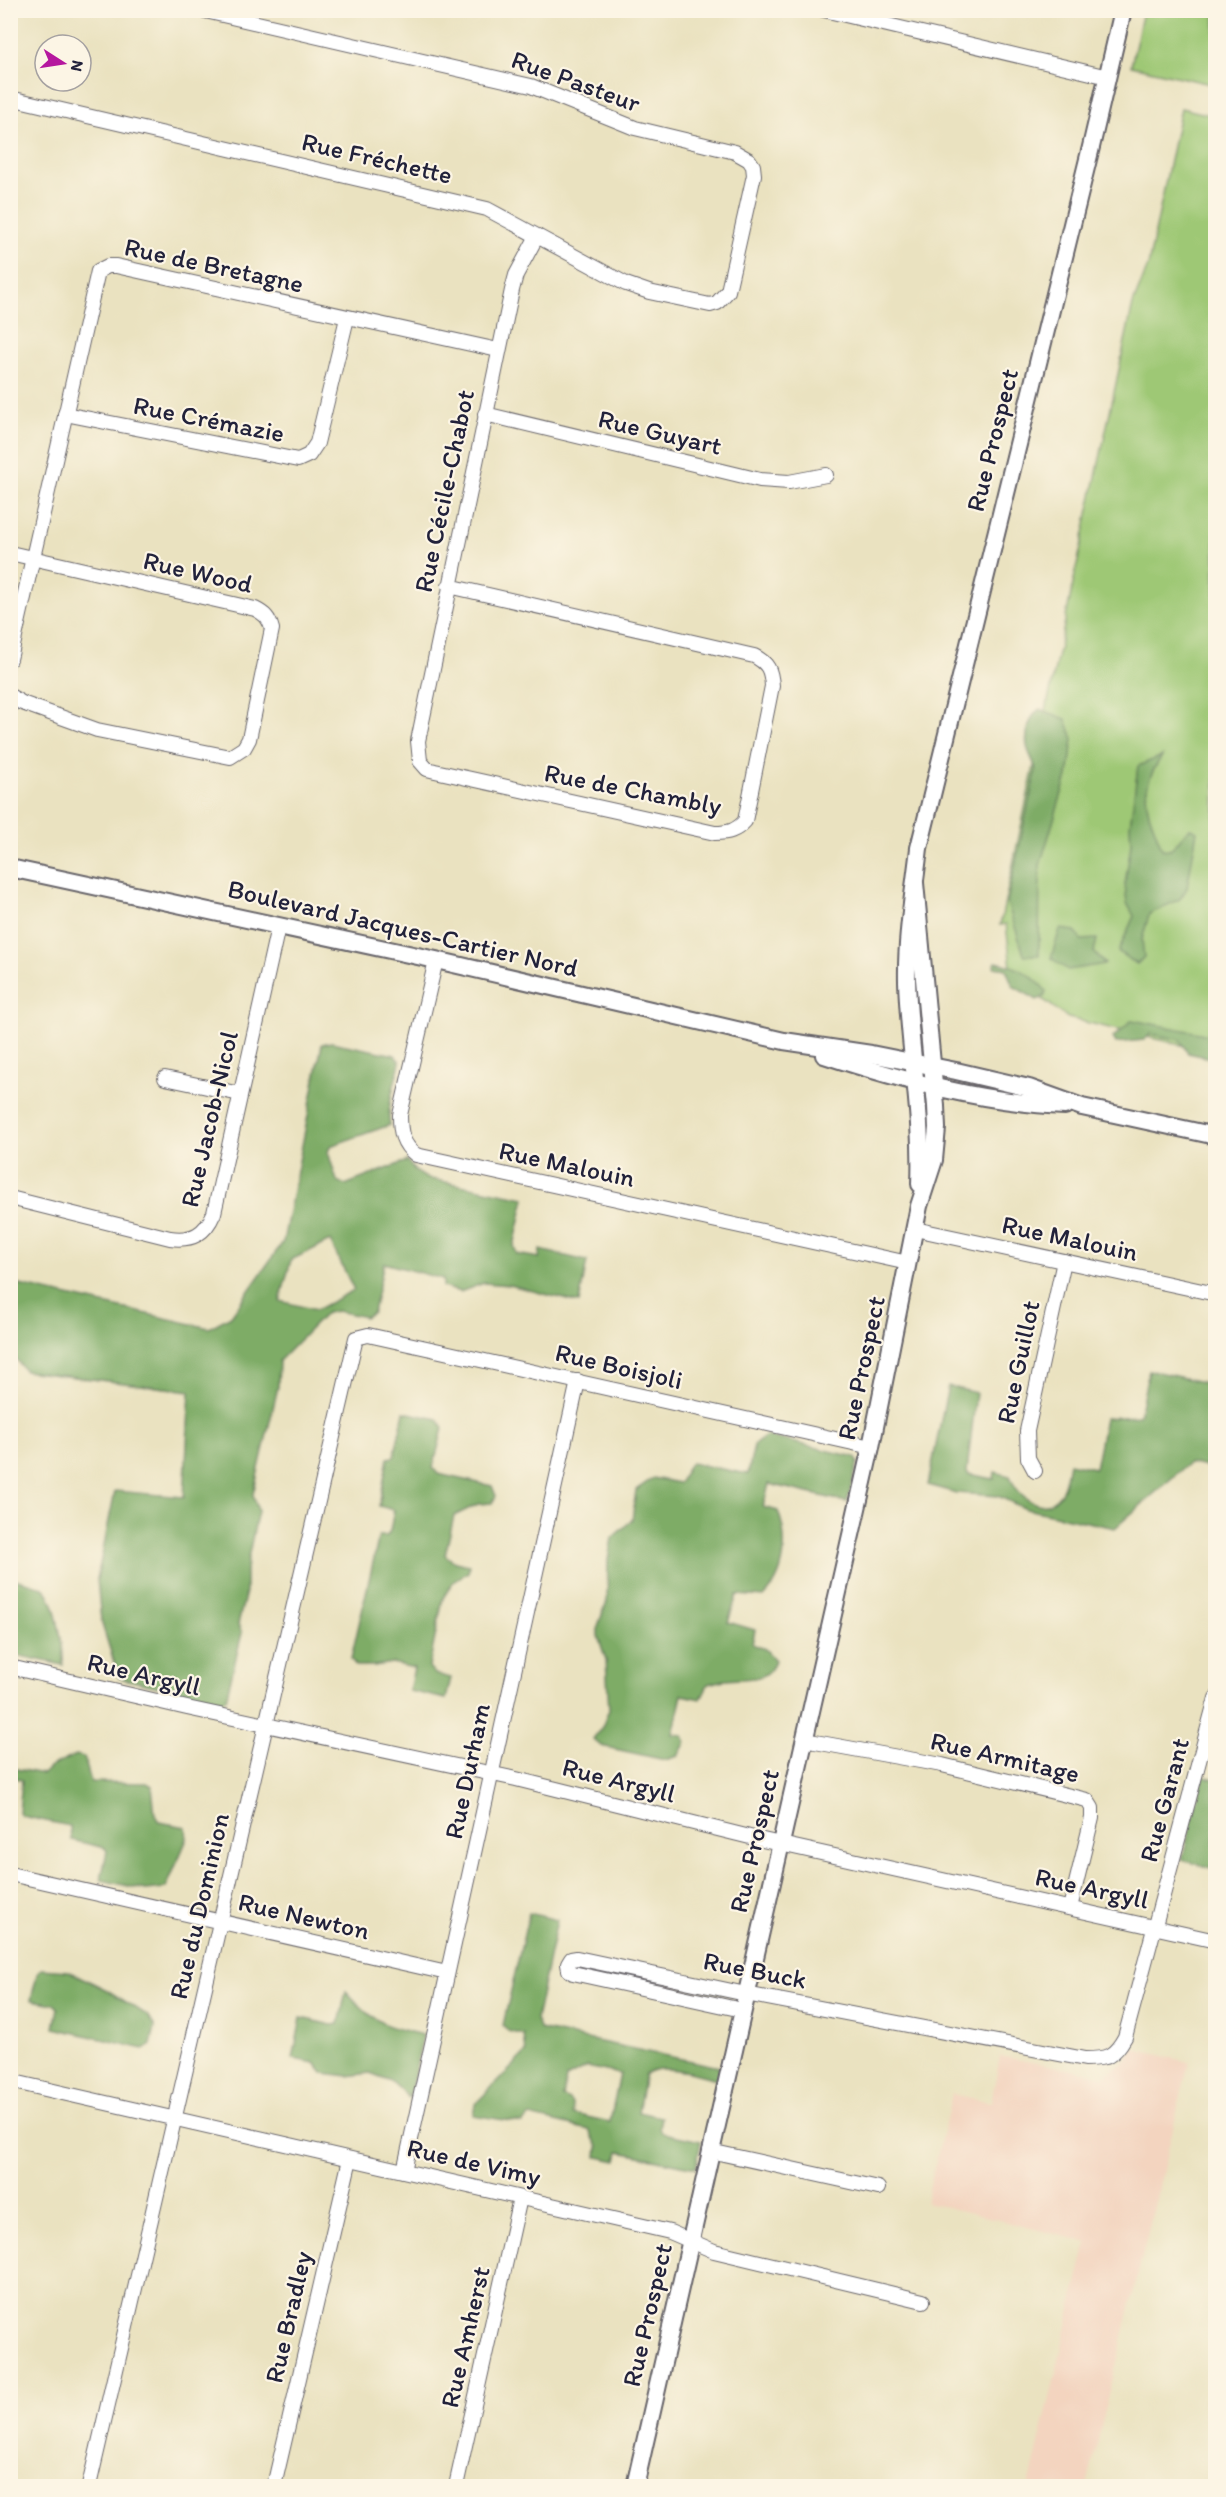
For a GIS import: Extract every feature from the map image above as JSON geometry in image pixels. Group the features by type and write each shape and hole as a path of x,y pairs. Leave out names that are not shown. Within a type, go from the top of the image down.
{"street":[{"name":"Rue Pasteur","path":"201,10 531,86 635,128 718,147 743,156 753,166 754,175 732,279 728,291 717,303"},
{"path":"824,10 1108,77"},
{"name":"Rue Prospect","path":"634,2487 871,1447 919,1206 922,1140 907,983 907,954 924,819 1123,10"},
{"name":"Rue Fréchette","path":"10,98 475,205 501,215 638,289 702,304 717,303"},
{"name":"Rue Cécile-Chabot","path":"420,761 418,741 498,350 516,275 537,236"},
{"name":"Rue de Bretagne","path":"10,659 98,271 108,266 117,266 498,350"},
{"name":"Rue Crémazie","path":"65,414 298,460 309,455 317,443 347,318"},
{"name":"Rue Guyart","path":"484,414 768,481 789,482 826,475"},
{"name":"Rue Wood","path":"10,553 255,609 264,613 269,620 271,638 249,740 244,748 230,757 106,732 22,704 10,696"},
{"name":"Rue de Chambly","path":"420,761 427,769 435,771 715,833 727,833 738,828 745,821 772,686 771,671 765,662 754,656 449,586"},
{"name":"Boulevard Jacques-Cartier Nord","path":"10,868 436,960 784,1041 932,1066 1029,1088 1082,1107 1215,1136"},
{"name":"Rue Prospect","path":"915,883 934,1085 936,1143 934,1160 919,1206"},
{"name":"Rue Jacob-Nicol","path":"10,1198 170,1238 196,1237 210,1224 278,927"},
{"name":"Rue Malouin","path":"436,960 400,1115 402,1139 408,1149 416,1155 909,1263"},
{"name":"Boulevard Jacques-Cartier Nord","path":"784,1041 867,1069 934,1085 1028,1105 1082,1107"},
{"path":"165,1078 240,1094"},
{"name":"Rue Malouin","path":"915,1229 1215,1294"},
{"name":"Rue Guillot","path":"1035,1471 1028,1458 1027,1431 1064,1261"},
{"name":"Rue Boisjoli","path":"356,1338 368,1335 871,1447"},
{"name":"Rue du Dominion","path":"89,2487 356,1338"},
{"name":"Rue Durham","path":"404,2171 578,1381"},
{"name":"Rue Argyll","path":"10,1667 491,1774 780,1844 1215,1941"},
{"name":"Rue Garant","path":"1117,2051 1125,2037 1215,1698"},
{"name":"Rue Armitage","path":"804,1740 942,1765 1086,1800 1092,1808 1092,1818 1070,1908"},
{"name":"Rue Newton","path":"10,1874 447,1973"},
{"name":"Rue Buck","path":"744,2002 577,1958 571,1959 568,1964 569,1970 573,1973 744,2002 1085,2059 1102,2059 1117,2051"},
{"name":"Rue de Vimy","path":"10,2081 670,2232 714,2251 923,2301"},
{"path":"710,2151 878,2188"},
{"name":"Rue Bradley","path":"274,2487 350,2158"},
{"name":"Rue Amherst","path":"456,2487 520,2198"}],"shaded area":[{"path":"1134,2049 1189,2062 1087,2486 1029,2486 1087,2242 926,2202 952,2094 991,2102 1000,2056 1104,2076 1127,2060"}],"green space":[{"path":"1143,11 1215,11 1215,85 1131,66"},
{"path":"1181,108 1215,116 1215,1053 1068,1018 1012,976 1006,924 1000,925 1133,304 1148,266"},
{"path":"1040,709 1066,719 1073,739 1069,770 1040,865 1039,955 1024,955 1007,902 1036,770 1027,746 1028,731 1033,715"},
{"path":"1162,756 1146,792 1149,812 1162,849 1170,850 1190,828 1197,831 1187,888 1180,899 1149,914 1142,940 1144,957 1137,964 1118,952 1134,916 1127,903 1125,884 1131,844 1130,826 1138,766"},
{"path":"1060,929 1075,931 1081,940 1097,939 1094,952 1105,964 1068,970 1051,958"},
{"path":"996,962 1017,968 1030,975 1046,991 1044,997 1037,1000 1013,986 1006,969 994,967"},
{"path":"1132,1020 1215,1036 1215,1059 1188,1053 1180,1040 1151,1034 1144,1040 1116,1043 1113,1038"},
{"path":"331,1042 395,1055 400,1062 390,1102 390,1125 330,1146 328,1152 337,1181 345,1185 407,1161 415,1171 426,1178 525,1198 514,1246 517,1254 539,1258 540,1250 587,1261 579,1303 510,1285 484,1283 460,1292 443,1287 443,1279 384,1263 373,1312 365,1317 337,1311 326,1313 279,1361 278,1387 253,1494 258,1511 246,1568 246,1592 238,1624 242,1633 226,1699 220,1701 119,1678 101,1621 97,1579 115,1491 184,1497 190,1391 25,1371 11,1352 11,1283 209,1328 231,1316 283,1242 322,1044","holes":["330,1241 354,1290 316,1310 280,1301 291,1260"]},
{"path":"1149,1370 1215,1385 1215,1469 1189,1463 1115,1528 1026,1509 998,1496 956,1493 928,1485 948,1386 976,1393 968,1474 994,1479 995,1472 1010,1476 1016,1488 1027,1499 1046,1504 1060,1494 1069,1463 1095,1468 1105,1418 1139,1416"},
{"path":"404,1412 438,1419 443,1428 433,1468 438,1474 492,1486 496,1496 492,1503 478,1504 454,1516 445,1555 455,1562 470,1565 468,1572 453,1582 443,1598 429,1667 435,1674 451,1678 446,1699 409,1691 414,1668 392,1663 356,1666 351,1659 379,1536 387,1536 390,1531 394,1510 379,1506 388,1458 394,1457"},
{"path":"766,1436 855,1457 858,1462 847,1502 769,1484 763,1507 778,1511 784,1534 781,1568 764,1597 737,1595 728,1622 755,1630 752,1644 765,1649 775,1660 772,1668 768,1673 756,1678 724,1680 708,1684 701,1699 682,1695 673,1734 682,1735 686,1742 678,1756 665,1760 601,1746 593,1739 602,1727 609,1710 606,1660 598,1636 598,1626 607,1601 608,1560 612,1538 632,1520 636,1490 653,1478 679,1483 691,1463 748,1474 754,1445"},
{"path":"11,1578 39,1586 48,1593 58,1624 63,1665 11,1654"},
{"path":"76,1755 84,1757 91,1782 147,1783 152,1786 155,1815 159,1822 186,1827 187,1839 166,1888 146,1890 101,1880 107,1851 105,1848 71,1840 70,1826 22,1816 19,1813 22,1780 11,1777 11,1768 43,1774 50,1767"},
{"path":"1203,1776 1215,1779 1215,1869 1182,1860"},
{"path":"529,1913 557,1920 536,2020 539,2029 720,2067 717,2079 670,2069 660,2069 645,2074 638,2112 661,2117 659,2128 663,2133 701,2141 696,2168 619,2152 617,2161 597,2157 598,2147 589,2130 530,2116 522,2123 473,2115 475,2104 526,2053 524,2035 508,2031 503,2025","holes":["587,2067 620,2074 610,2122 573,2114 571,2103 563,2097 566,2078"]},
{"path":"41,1969 69,1971 107,1990 147,2015 155,2027 151,2045 144,2049 54,2028 58,2008 54,2004 31,2000 37,1974"},
{"path":"346,1991 380,2022 423,2035 409,2098 391,2081 370,2073 348,2076 323,2073 315,2063 293,2059 301,2018 332,2025 339,2024"}]}
